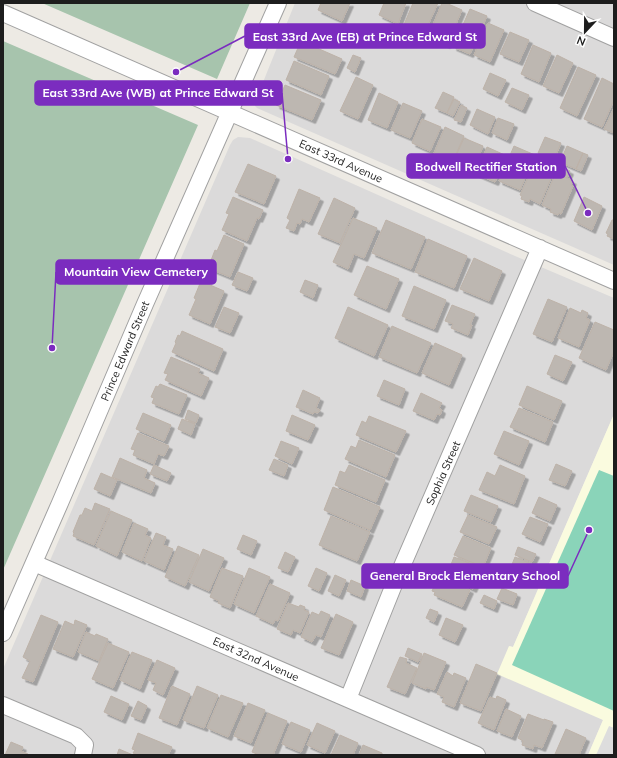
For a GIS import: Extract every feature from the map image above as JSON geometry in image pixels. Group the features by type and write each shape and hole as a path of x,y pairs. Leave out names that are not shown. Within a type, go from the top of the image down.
{"street":[{"name":"Prince Edward Street","path":"3,633 145,304 278,3"},
{"path":"535,3 614,38"},
{"name":"East 33rd Avenue","path":"3,12 614,280"},
{"name":"Sophia Street","path":"348,699 393,587 540,248"},
{"name":"East 32nd Avenue","path":"34,563 477,755"},
{"path":"3,705 76,736 85,745 83,755"}],"shaded area":[{"path":"42,3 250,3 217,79"},
{"path":"295,3 614,3 614,265 257,108 255,106 255,102"},
{"path":"3,41 198,125 3,570"},
{"path":"238,137 250,138 515,256 614,298 614,414 513,647 509,646 603,720 588,755 3,755 3,669 230,145 233,140"},
{"path":"614,414 614,755 588,755 603,720 497,674 509,646 513,647"},
{"path":"609,726 614,728 614,755 596,755"}],"green space":[{"path":"599,470 614,476 614,711 512,665"}],"building":[{"path":"321,3 350,3 342,21 318,10"},
{"path":"384,3 406,3 398,24 379,15"},
{"path":"413,3 438,3 423,36 403,27"},
{"path":"442,3 446,3 462,10 447,45 428,37"},
{"path":"470,9 487,16 470,54 453,47"},
{"path":"488,23 504,30 490,62 474,55"},
{"path":"510,32 529,40 519,62 500,54"},
{"path":"301,41 342,59 335,74 294,57"},
{"path":"533,45 551,53 539,82 521,74"},
{"path":"353,55 361,58 355,72 347,68"},
{"path":"557,55 573,63 559,93 543,86"},
{"path":"294,61 329,76 321,95 286,80"},
{"path":"578,67 596,75 577,116 560,108"},
{"path":"490,73 506,80 498,96 483,89"},
{"path":"356,77 373,85 358,119 340,111"},
{"path":"602,78 614,84 614,100 602,127 584,119"},
{"path":"285,85 321,100 312,120 276,105"},
{"path":"512,88 529,95 522,110 505,102"},
{"path":"443,92 454,97 447,113 435,108"},
{"path":"379,93 398,102 387,128 368,120"},
{"path":"454,99 460,102 453,116 447,113"},
{"path":"403,103 422,111 410,138 391,130"},
{"path":"461,105 467,108 461,122 454,120"},
{"path":"614,108 614,133 604,129"},
{"path":"477,109 495,117 488,134 470,125"},
{"path":"498,118 514,124 507,140 492,133"},
{"path":"422,119 441,127 430,151 412,143"},
{"path":"445,127 464,136 453,161 434,153"},
{"path":"545,137 561,143 554,160 538,153"},
{"path":"464,138 483,146 472,173 452,165"},
{"path":"514,146 535,155 520,190 499,181"},
{"path":"567,146 583,153 576,169 560,162"},
{"path":"487,147 507,156 495,182 476,174"},
{"path":"583,153 588,155 581,171 576,169"},
{"path":"248,164 276,176 264,204 235,192"},
{"path":"564,168 570,171 567,178 561,175"},
{"path":"532,169 536,169 552,176 540,204 530,199 529,202 521,199 522,196 520,195"},
{"path":"558,176 565,177 573,181 571,185 573,186 561,214 559,213 558,215 550,212 551,209 542,205 554,177 557,178"},
{"path":"299,189 320,198 309,222 302,219 300,224 297,223 294,231 286,228 290,220 287,218"},
{"path":"233,197 263,210 259,219 257,218 247,241 222,230 229,214 226,213"},
{"path":"584,197 602,206 592,230 574,221"},
{"path":"334,198 355,208 340,243 318,234"},
{"path":"353,218 377,228 364,258 354,254 348,269 333,262"},
{"path":"386,220 425,237 411,269 372,253"},
{"path":"612,220 614,220 614,239 607,236 608,234 606,233"},
{"path":"224,235 244,244 230,277 208,268 215,250 217,251"},
{"path":"428,239 467,256 454,288 415,272"},
{"path":"474,258 502,271 489,301 460,289"},
{"path":"367,266 399,279 386,309 354,295"},
{"path":"238,272 253,278 247,291 232,285"},
{"path":"305,280 318,285 313,298 300,292"},
{"path":"201,281 224,291 210,324 189,315 196,299 194,298"},
{"path":"414,286 446,300 434,329 402,316"},
{"path":"548,299 567,307 552,342 533,334"},
{"path":"452,305 475,314 470,325 472,325 468,335 451,328 453,324 445,321"},
{"path":"224,307 239,313 230,333 215,327"},
{"path":"348,307 388,325 374,356 335,338"},
{"path":"570,308 581,313 582,310 588,313 586,318 590,320 579,347 558,338"},
{"path":"595,322 614,330 614,351 606,370 579,358"},
{"path":"392,326 431,343 417,373 379,357"},
{"path":"182,331 223,349 214,371 172,352 178,335 180,336"},
{"path":"435,343 462,355 449,385 422,373"},
{"path":"555,355 572,362 563,381 547,374"},
{"path":"171,357 200,369 198,373 209,378 201,396 165,380 168,374 164,373"},
{"path":"384,380 405,389 399,405 377,396"},
{"path":"160,384 187,395 179,414 152,403 154,398 151,397 156,386 158,387"},
{"path":"527,386 562,401 554,420 519,405"},
{"path":"303,390 320,398 316,408 320,410 318,413 314,412 313,414 296,407"},
{"path":"421,393 442,403 439,408 442,410 440,415 437,414 434,420 413,411"},
{"path":"519,408 553,422 545,442 510,427"},
{"path":"188,410 199,415 196,423 185,419"},
{"path":"143,413 171,425 164,441 136,429"},
{"path":"292,415 315,425 308,440 286,431"},
{"path":"369,416 406,431 396,452 356,435 362,421 366,423"},
{"path":"182,419 195,424 191,435 178,429"},
{"path":"504,431 529,441 519,465 494,454"},
{"path":"138,433 169,446 164,456 158,454 154,464 133,455 135,450 131,449"},
{"path":"359,440 395,455 386,477 345,459 351,446 356,448"},
{"path":"281,441 299,448 292,464 275,456"},
{"path":"120,458 147,470 144,478 155,483 151,493 112,477"},
{"path":"274,459 288,465 284,476 269,470"},
{"path":"556,464 572,471 565,486 549,480"},
{"path":"154,465 171,473 167,481 150,474"},
{"path":"349,465 385,480 376,502 335,485 340,471 345,473"},
{"path":"500,465 525,476 514,504 479,490 487,472 495,476"},
{"path":"101,473 117,480 110,496 94,489"},
{"path":"333,487 380,507 370,530 324,510"},
{"path":"471,495 498,506 491,522 464,511"},
{"path":"539,497 557,505 550,521 532,513"},
{"path":"95,503 110,509 94,545 73,536 73,532 80,515 82,515 85,508 92,511"},
{"path":"111,511 132,520 117,556 96,546"},
{"path":"468,515 497,527 489,544 460,532"},
{"path":"331,516 370,532 357,561 319,545"},
{"path":"530,517 548,524 540,542 522,534"},
{"path":"134,523 148,529 145,535 151,538 142,561 122,552"},
{"path":"156,533 166,537 163,545 173,549 164,570 144,561"},
{"path":"243,535 257,541 251,555 237,549"},
{"path":"463,536 491,548 483,567 454,555"},
{"path":"178,546 199,555 185,586 165,577"},
{"path":"518,547 536,554 532,562 515,555"},
{"path":"203,549 224,558 209,591 189,582"},
{"path":"285,552 295,557 288,572 278,568"},
{"path":"454,557 482,568 473,589 446,577"},
{"path":"515,557 532,564 528,574 511,567"},
{"path":"222,568 243,576 230,608 218,603 219,601 210,597"},
{"path":"249,568 270,577 254,613 234,604"},
{"path":"316,568 327,573 319,591 308,586"},
{"path":"335,575 346,580 339,596 328,591"},
{"path":"441,577 470,590 462,607 434,595 435,592 432,591 435,584 438,586"},
{"path":"351,580 365,586 361,597 347,591"},
{"path":"270,584 290,593 278,621 275,620 273,624 256,616"},
{"path":"502,588 517,594 513,605 497,599"},
{"path":"484,595 497,601 494,609 480,603"},
{"path":"288,603 299,607 300,605 305,607 304,610 309,612 300,633 293,630 291,635 277,629"},
{"path":"430,609 438,612 434,622 426,618"},
{"path":"321,611 330,615 321,637 316,635 312,642 301,637 312,612 319,615"},
{"path":"336,614 353,622 339,655 321,648"},
{"path":"41,615 58,622 33,682 22,678 30,661 23,657"},
{"path":"446,618 463,625 455,642 439,635"},
{"path":"75,620 87,625 73,657 53,649 65,621 74,625"},
{"path":"86,632 108,639 99,661 78,652"},
{"path":"108,643 129,652 113,688 92,679"},
{"path":"408,648 422,654 418,662 405,656"},
{"path":"132,652 152,660 140,689 120,680"},
{"path":"424,653 446,662 434,690 426,687 426,689 412,683"},
{"path":"400,657 407,659 406,663 417,668 405,694 387,687"},
{"path":"157,660 175,668 163,695 153,690 156,683 148,680"},
{"path":"476,664 497,673 481,711 460,703"},
{"path":"447,672 453,676 454,673 466,678 454,707 442,702 444,697 437,694"},
{"path":"172,686 190,694 177,725 159,718"},
{"path":"197,686 218,695 204,728 183,720"},
{"path":"221,695 243,703 228,737 207,728"},
{"path":"111,696 129,704 122,720 104,712"},
{"path":"497,696 506,700 494,730 478,723 490,697 496,699"},
{"path":"138,701 147,706 141,720 131,716"},
{"path":"248,703 265,710 251,743 234,736"},
{"path":"506,709 521,716 512,737 497,731"},
{"path":"268,713 287,721 273,755 259,755 252,752"},
{"path":"528,714 553,722 542,748 534,745 533,749 522,745 523,741 518,738"},
{"path":"291,722 310,730 301,752 282,744"},
{"path":"317,723 335,731 325,753 307,745"},
{"path":"566,729 586,738 579,755 555,754"},
{"path":"138,733 172,747 168,755 138,755 133,753 135,750 132,749"},
{"path":"340,735 358,743 353,755 331,755"},
{"path":"11,742 23,747 21,751 28,754 5,755"},
{"path":"363,745 382,753 382,755 359,755"},
{"path":"119,749 133,755 117,755"}],"place":[{"name":"East 33rd Ave (EB) at Prince Edward St","path":"176,72"},
{"name":"East 33rd Ave (WB) at Prince Edward St","path":"288,159"},
{"name":"Bodwell Rectifier Station","path":"588,213"},
{"name":"Mountain View Cemetery","path":"52,348"},
{"name":"General Brock Elementary School","path":"589,530"}]}
